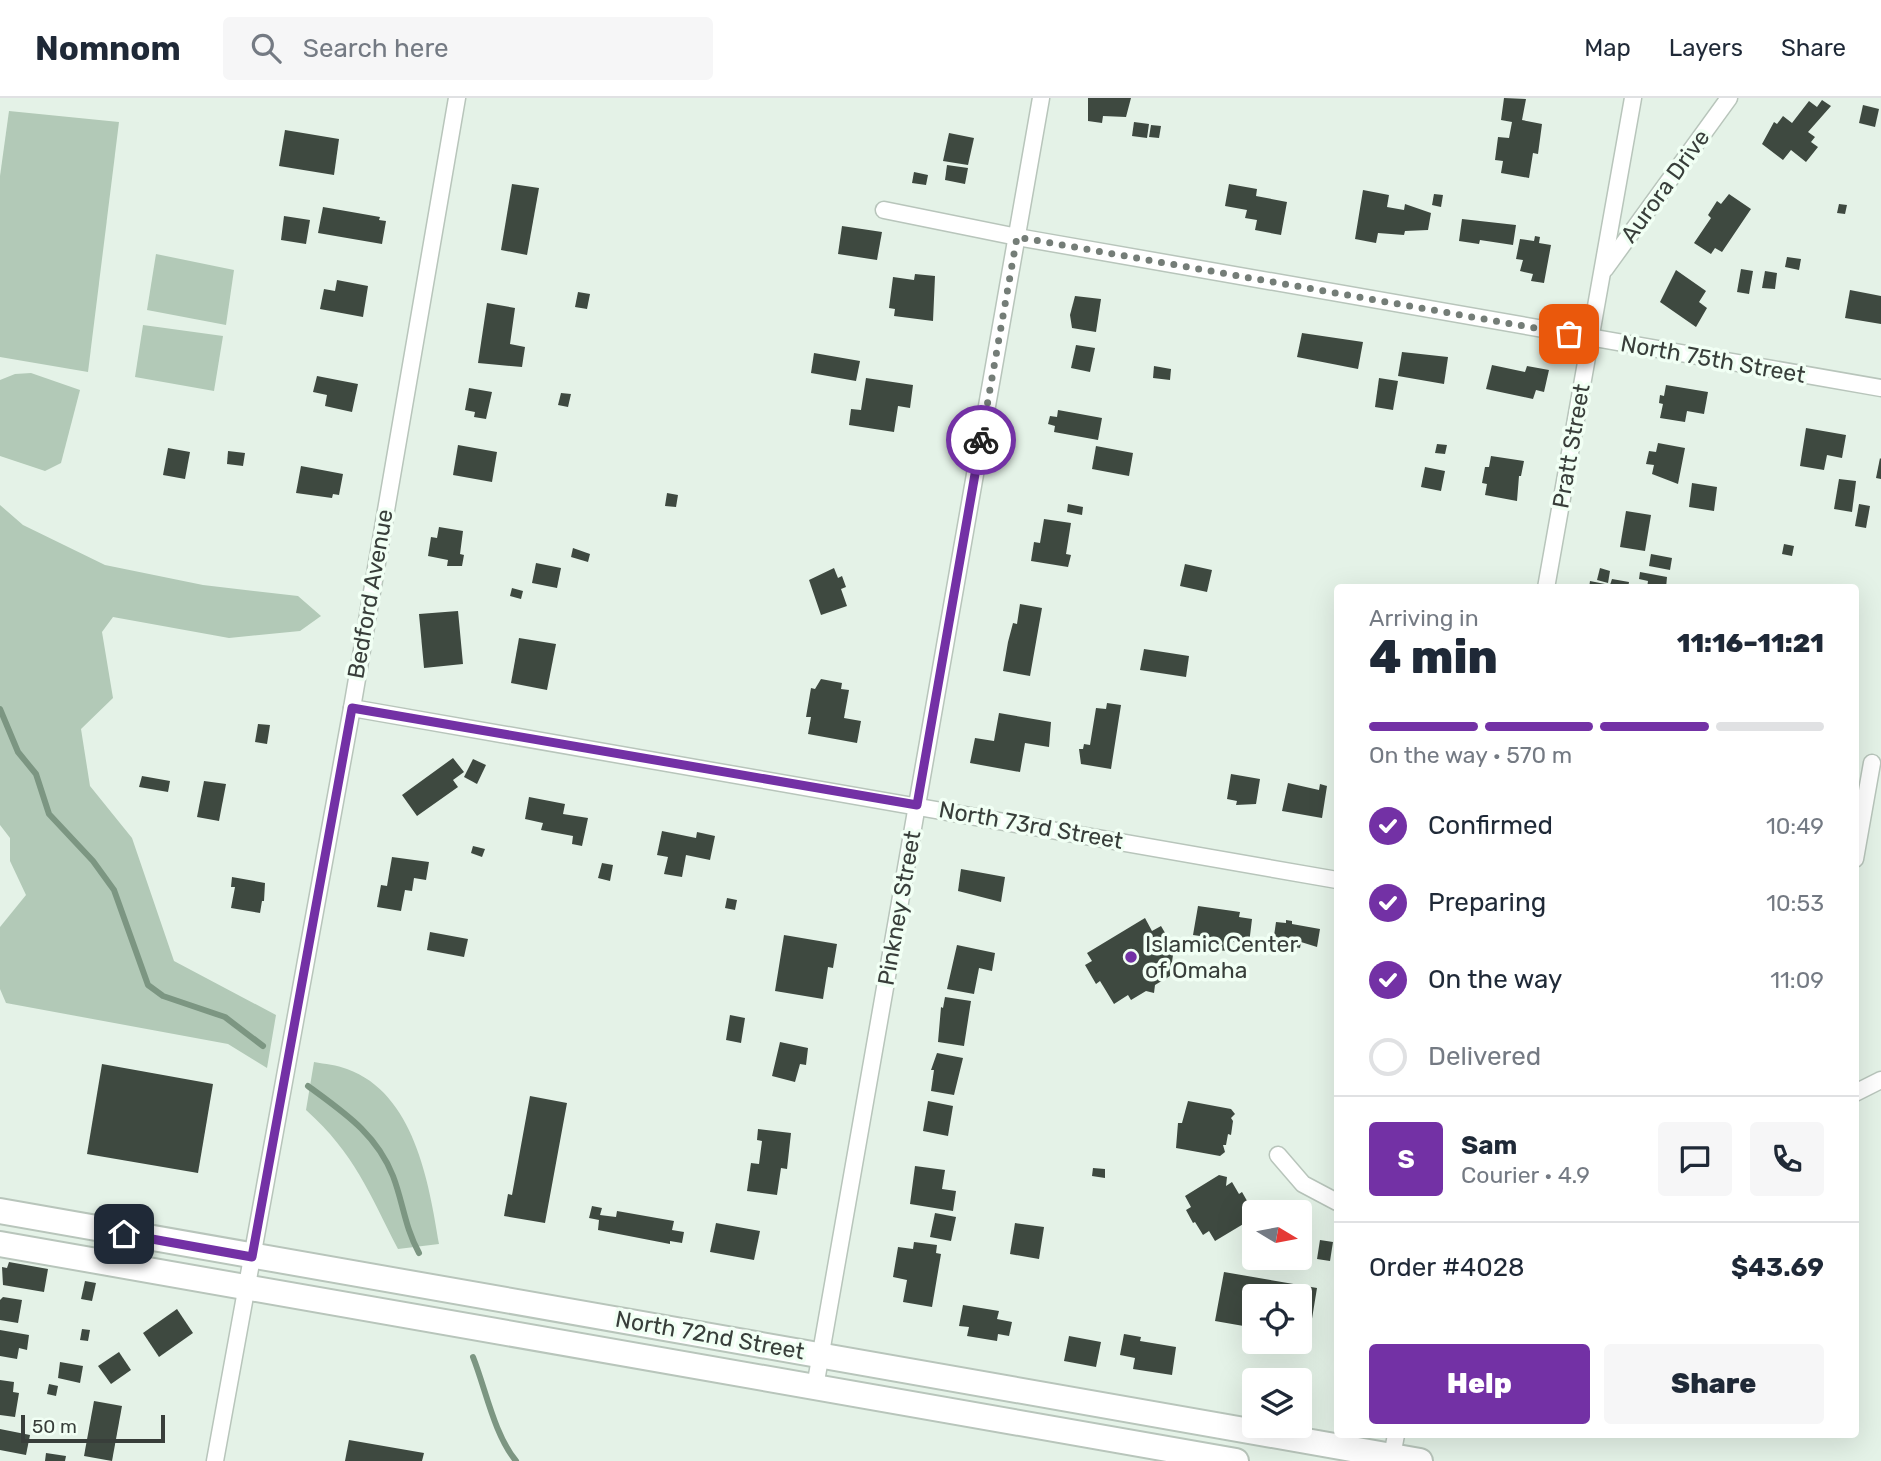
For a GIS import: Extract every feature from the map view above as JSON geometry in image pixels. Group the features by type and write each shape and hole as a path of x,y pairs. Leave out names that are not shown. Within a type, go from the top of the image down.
{"main road":[{"name":"North 72nd Street","path":"0,1212 1393,1451 1420,1461"},
{"name":"North 72nd Street","path":"0,1244 1237,1461"}],"street":[{"name":"Bedford Avenue","path":"215,1461 352,708 457,98"},
{"name":"Pinkney Street","path":"815,1387 1041,98"},
{"name":"Pratt Street","path":"1547,584 1633,98"},
{"name":"Aurora Drive","path":"1601,273 1729,98"},
{"name":"North 75th Street","path":"884,210 1017,237 1881,388"},
{"name":"North 73rd Street","path":"352,708 1334,879"},
{"path":"1859,836 1872,763"},
{"path":"1859,1091 1881,1080"},
{"path":"1278,1155 1303,1184 1334,1200"}],"green space":[{"path":"9,111 119,122 88,372 0,357 0,176"},
{"path":"156,254 234,270 226,325 147,310"},
{"path":"143,325 223,336 214,391 135,377"},
{"path":"31,373 80,390 61,463 45,471 0,456 0,380 15,374"},
{"path":"0,505 23,525 105,565 203,585 298,596 321,616 300,631 229,638 113,617 102,632 113,698 81,729 90,786 132,838 174,961 276,1015 267,1068 228,1044 6,1003 0,989 0,927 26,895 10,861 10,838 0,825"},
{"path":"314,1062 343,1068 370,1081 388,1098 403,1119 423,1168 439,1244 398,1249 360,1175 337,1142 306,1110"}],"building":[{"path":"1088,98 1131,98 1126,117 1103,116 1102,123 1088,121"},
{"path":"1504,98 1526,99 1522,120 1542,124 1538,154 1533,153 1529,178 1501,173 1503,161 1495,160 1498,137 1509,138 1512,122 1501,120"},
{"path":"1822,100 1831,106 1808,132 1815,137 1811,142 1818,147 1806,162 1791,150 1783,160 1762,144 1774,122 1777,124 1783,116 1792,123 1809,101 1817,107"},
{"path":"1863,105 1879,109 1875,127 1859,123"},
{"path":"1134,122 1149,124 1147,138 1132,136"},
{"path":"1151,125 1161,126 1159,138 1149,137"},
{"path":"285,130 339,139 334,175 279,166"},
{"path":"949,133 974,138 968,165 943,161"},
{"path":"947,165 968,168 965,184 945,180"},
{"path":"914,172 928,175 926,185 912,183"},
{"path":"512,184 539,188 527,255 501,250"},
{"path":"1229,184 1257,189 1256,196 1287,202 1281,235 1255,230 1257,220 1245,218 1247,210 1225,206"},
{"path":"1363,190 1389,195 1387,207 1404,210 1405,204 1431,213 1428,230 1405,231 1404,235 1378,233 1376,243 1355,239"},
{"path":"1434,194 1443,195 1441,207 1432,205"},
{"path":"1729,194 1751,209 1722,252 1715,248 1711,254 1694,243 1711,218 1708,215 1717,201 1721,204"},
{"path":"1839,204 1847,205 1845,214 1837,213"},
{"path":"323,207 380,217 379,220 386,221 382,244 318,233"},
{"path":"284,216 310,220 306,244 281,240"},
{"path":"1462,219 1516,225 1513,245 1480,240 1479,244 1459,241"},
{"path":"842,226 882,232 877,260 838,254"},
{"path":"1535,236 1540,237 1539,243 1551,245 1544,283 1531,281 1533,274 1520,271 1523,260 1516,259 1520,239 1534,241"},
{"path":"1787,257 1801,259 1799,270 1785,267"},
{"path":"1741,269 1753,271 1749,294 1737,292"},
{"path":"1676,270 1706,291 1699,302 1707,308 1696,327 1660,302"},
{"path":"1765,271 1777,273 1775,289 1762,288"},
{"path":"915,274 935,276 933,321 894,316 895,309 889,308 893,277 914,280"},
{"path":"337,280 368,286 363,317 320,309 324,289 335,291"},
{"path":"1850,290 1881,296 1881,324 1845,318"},
{"path":"578,292 590,294 587,309 575,307"},
{"path":"1075,296 1101,299 1096,332 1072,328 1070,315"},
{"path":"487,303 515,308 510,344 525,347 522,367 478,363"},
{"path":"1302,333 1363,342 1358,369 1297,357"},
{"path":"1076,345 1095,348 1090,372 1071,368"},
{"path":"1402,352 1448,357 1444,384 1398,376"},
{"path":"814,353 860,361 856,381 811,373"},
{"path":"1492,365 1525,372 1527,366 1549,370 1544,392 1536,390 1533,399 1486,389"},
{"path":"1154,366 1171,369 1170,380 1153,378"},
{"path":"317,376 358,384 352,412 325,406 327,395 313,392"},
{"path":"866,378 913,385 910,408 898,406 894,432 849,425 851,409 861,410"},
{"path":"1379,378 1398,381 1393,410 1375,407"},
{"path":"1666,385 1708,392 1704,414 1687,411 1685,422 1660,418 1663,404 1659,403 1660,395 1664,396"},
{"path":"469,388 492,392 486,419 474,417 475,412 465,410"},
{"path":"561,393 571,394 568,407 558,405"},
{"path":"1058,410 1102,418 1098,440 1054,432 1055,426 1048,424 1050,416 1057,417"},
{"path":"1806,428 1846,435 1842,458 1827,455 1824,470 1800,466"},
{"path":"1658,443 1685,448 1678,484 1652,474 1654,465 1646,464 1649,451 1656,452"},
{"path":"1437,444 1447,445 1445,454 1435,453"},
{"path":"458,445 497,452 492,482 453,475"},
{"path":"1096,446 1133,453 1129,476 1092,469"},
{"path":"168,448 190,452 185,479 163,475"},
{"path":"228,451 245,453 243,466 227,464"},
{"path":"1491,456 1524,461 1519,476 1517,501 1485,495 1487,484 1482,483 1485,467 1489,467"},
{"path":"1881,459 1881,479 1876,478"},
{"path":"301,466 343,474 339,495 333,494 332,498 296,493"},
{"path":"1425,467 1445,471 1441,491 1421,487"},
{"path":"1839,479 1856,481 1852,512 1834,509"},
{"path":"1692,483 1717,487 1714,511 1689,507"},
{"path":"667,493 678,495 676,507 665,506"},
{"path":"1068,504 1083,507 1082,515 1067,512"},
{"path":"1859,504 1870,506 1866,528 1855,526"},
{"path":"1626,511 1651,515 1645,551 1620,547"},
{"path":"1044,519 1071,523 1066,554 1071,555 1068,567 1031,561 1034,542 1040,543"},
{"path":"439,527 463,531 460,554 464,555 462,566 447,566 448,560 428,556 431,537 437,538"},
{"path":"1784,544 1794,546 1792,556 1782,554"},
{"path":"573,548 590,554 588,562 571,557"},
{"path":"1651,554 1672,558 1670,570 1649,566"},
{"path":"536,563 561,568 557,588 532,583"},
{"path":"1185,564 1212,570 1207,592 1180,586"},
{"path":"834,568 838,578 842,576 846,587 841,589 847,606 821,615 809,580"},
{"path":"1600,568 1610,571 1608,583 1597,580"},
{"path":"1640,572 1667,577 1666,584 1648,584 1648,581 1639,579"},
{"path":"1612,579 1629,582 1629,584 1610,584"},
{"path":"512,588 523,591 521,599 510,596"},
{"path":"1020,604 1042,608 1030,676 1003,671 1008,642 1013,623 1017,624"},
{"path":"458,611 463,664 424,668 419,614"},
{"path":"519,638 556,644 547,690 511,683"},
{"path":"1144,649 1189,656 1186,677 1140,670"},
{"path":"821,679 842,683 841,689 849,690 844,718 861,721 857,743 808,734 811,717 806,717 811,688 815,689"},
{"path":"1107,703 1121,705 1111,769 1081,764 1079,749 1083,749 1084,744 1090,745 1096,708 1106,709"},
{"path":"999,713 1051,722 1049,747 1025,743 1020,772 970,763 975,738 994,741"},
{"path":"258,724 270,725 267,744 255,742"},
{"path":"453,758 464,772 453,780 458,787 417,816 402,795"},
{"path":"473,759 486,765 477,784 464,777"},
{"path":"1231,774 1260,779 1256,804 1236,805 1237,801 1227,799"},
{"path":"142,776 170,781 168,792 139,787"},
{"path":"204,781 226,784 219,821 197,817"},
{"path":"1288,783 1319,790 1320,784 1327,786 1322,818 1282,811"},
{"path":"529,797 565,804 563,814 588,818 582,846 572,844 573,836 541,830 543,823 525,819"},
{"path":"662,831 696,838 697,832 715,836 710,860 686,855 682,877 664,874 668,857 657,855"},
{"path":"473,846 485,849 482,857 471,853"},
{"path":"392,857 429,862 426,880 414,878 412,891 405,890 401,911 377,907 381,885 387,886"},
{"path":"602,863 613,865 610,881 598,878"},
{"path":"961,869 1005,877 1001,902 958,891"},
{"path":"232,877 265,883 260,913 231,908 235,887 231,887"},
{"path":"727,898 737,900 735,910 725,908"},
{"path":"1198,906 1240,912 1239,917 1252,919 1249,944 1233,942 1232,952 1213,949 1214,938 1193,935"},
{"name":"Islamic Center of Omaha","path":"1145,918 1152,931 1161,926 1174,948 1170,976 1155,985 1154,993 1146,991 1131,1000 1128,995 1114,1004 1100,981 1096,984 1085,965 1092,961 1087,953"},
{"path":"1286,920 1292,921 1292,924 1320,929 1317,947 1301,942 1300,948 1273,943 1276,922 1286,923"},
{"path":"430,932 468,939 464,957 427,950"},
{"path":"784,935 837,944 833,968 828,967 823,999 775,991"},
{"path":"957,945 995,953 992,971 979,968 974,994 947,989"},
{"path":"945,997 971,1001 964,1046 938,1042 941,1007 943,1008"},
{"path":"730,1015 745,1018 741,1043 726,1040"},
{"path":"780,1042 808,1048 806,1065 800,1064 795,1082 772,1076"},
{"path":"937,1053 963,1058 954,1095 931,1091 934,1070 931,1070"},
{"path":"102,1064 213,1084 198,1173 87,1154"},
{"path":"530,1096 567,1103 545,1223 504,1216 508,1194 512,1195"},
{"path":"928,1101 953,1106 948,1136 923,1131"},
{"path":"1188,1101 1231,1109 1235,1114 1231,1118 1231,1135 1228,1134 1226,1145 1223,1145 1225,1152 1220,1156 1176,1148 1178,1123 1182,1123"},
{"path":"758,1129 791,1133 787,1169 781,1168 777,1195 747,1191 751,1163 759,1164 762,1141 757,1140"},
{"path":"915,1166 945,1170 942,1189 956,1191 953,1211 910,1204"},
{"path":"1093,1168 1105,1169 1105,1178 1092,1176"},
{"path":"1219,1175 1227,1177 1226,1186 1232,1182 1239,1194 1242,1192 1247,1200 1242,1200 1242,1225 1215,1241 1209,1231 1203,1235 1186,1210 1191,1207 1185,1196"},
{"path":"592,1206 602,1208 600,1215 616,1217 617,1211 674,1221 672,1230 684,1232 682,1243 670,1241 670,1244 598,1230 599,1220 589,1218"},
{"path":"935,1213 956,1217 951,1241 930,1237"},
{"path":"716,1223 760,1231 754,1260 710,1252"},
{"path":"1015,1223 1044,1227 1039,1259 1010,1254"},
{"path":"1320,1240 1333,1242 1330,1261 1317,1259"},
{"path":"914,1242 937,1245 936,1253 941,1254 932,1307 903,1302 907,1280 893,1277 898,1247 913,1249"},
{"path":"9,1262 48,1269 44,1292 3,1285 2,1267 7,1268"},
{"path":"1224,1272 1294,1284 1242,1284 1242,1326 1215,1321"},
{"path":"85,1281 96,1283 92,1301 81,1299"},
{"path":"1312,1287 1317,1288 1312,1319"},
{"path":"3,1297 22,1300 18,1323 0,1320 0,1300"},
{"path":"963,1305 999,1311 997,1319 1012,1322 1009,1336 998,1334 997,1341 967,1336 969,1327 959,1326"},
{"path":"177,1309 193,1333 159,1357 143,1333"},
{"path":"82,1329 90,1330 88,1341 80,1340"},
{"path":"0,1330 29,1335 27,1350 19,1348 17,1359 0,1356"},
{"path":"1124,1334 1141,1337 1140,1341 1176,1347 1172,1375 1133,1369 1135,1358 1120,1355"},
{"path":"1069,1336 1101,1342 1096,1367 1064,1361"},
{"path":"119,1352 131,1370 111,1384 98,1366"},
{"path":"60,1362 83,1366 80,1383 58,1378"},
{"path":"0,1380 14,1382 13,1392 19,1393 15,1417 0,1415"},
{"path":"49,1384 58,1386 56,1396 47,1394"},
{"path":"94,1401 122,1406 112,1461 84,1456"},
{"path":"0,1429 30,1435 26,1455 0,1450"},
{"path":"349,1440 424,1453 422,1461 345,1461"},
{"path":"46,1453 66,1456 65,1461 45,1461"}],"waterway":[{"path":"0,709 18,752 36,774 49,814 93,861 114,890 148,985 163,996 225,1017 263,1046"},
{"path":"308,1086 357,1125 377,1147 393,1176 410,1234 419,1253"},
{"path":"473,1357 496,1425 516,1461"}],"way so far":[{"path":"981,440 1017,237 1569,334"}],"place":[{"name":"Islamic Center of Omaha","path":"1131,957"}],"route":[{"path":"124,1234 252,1257 352,708 917,805 981,440"}]}
